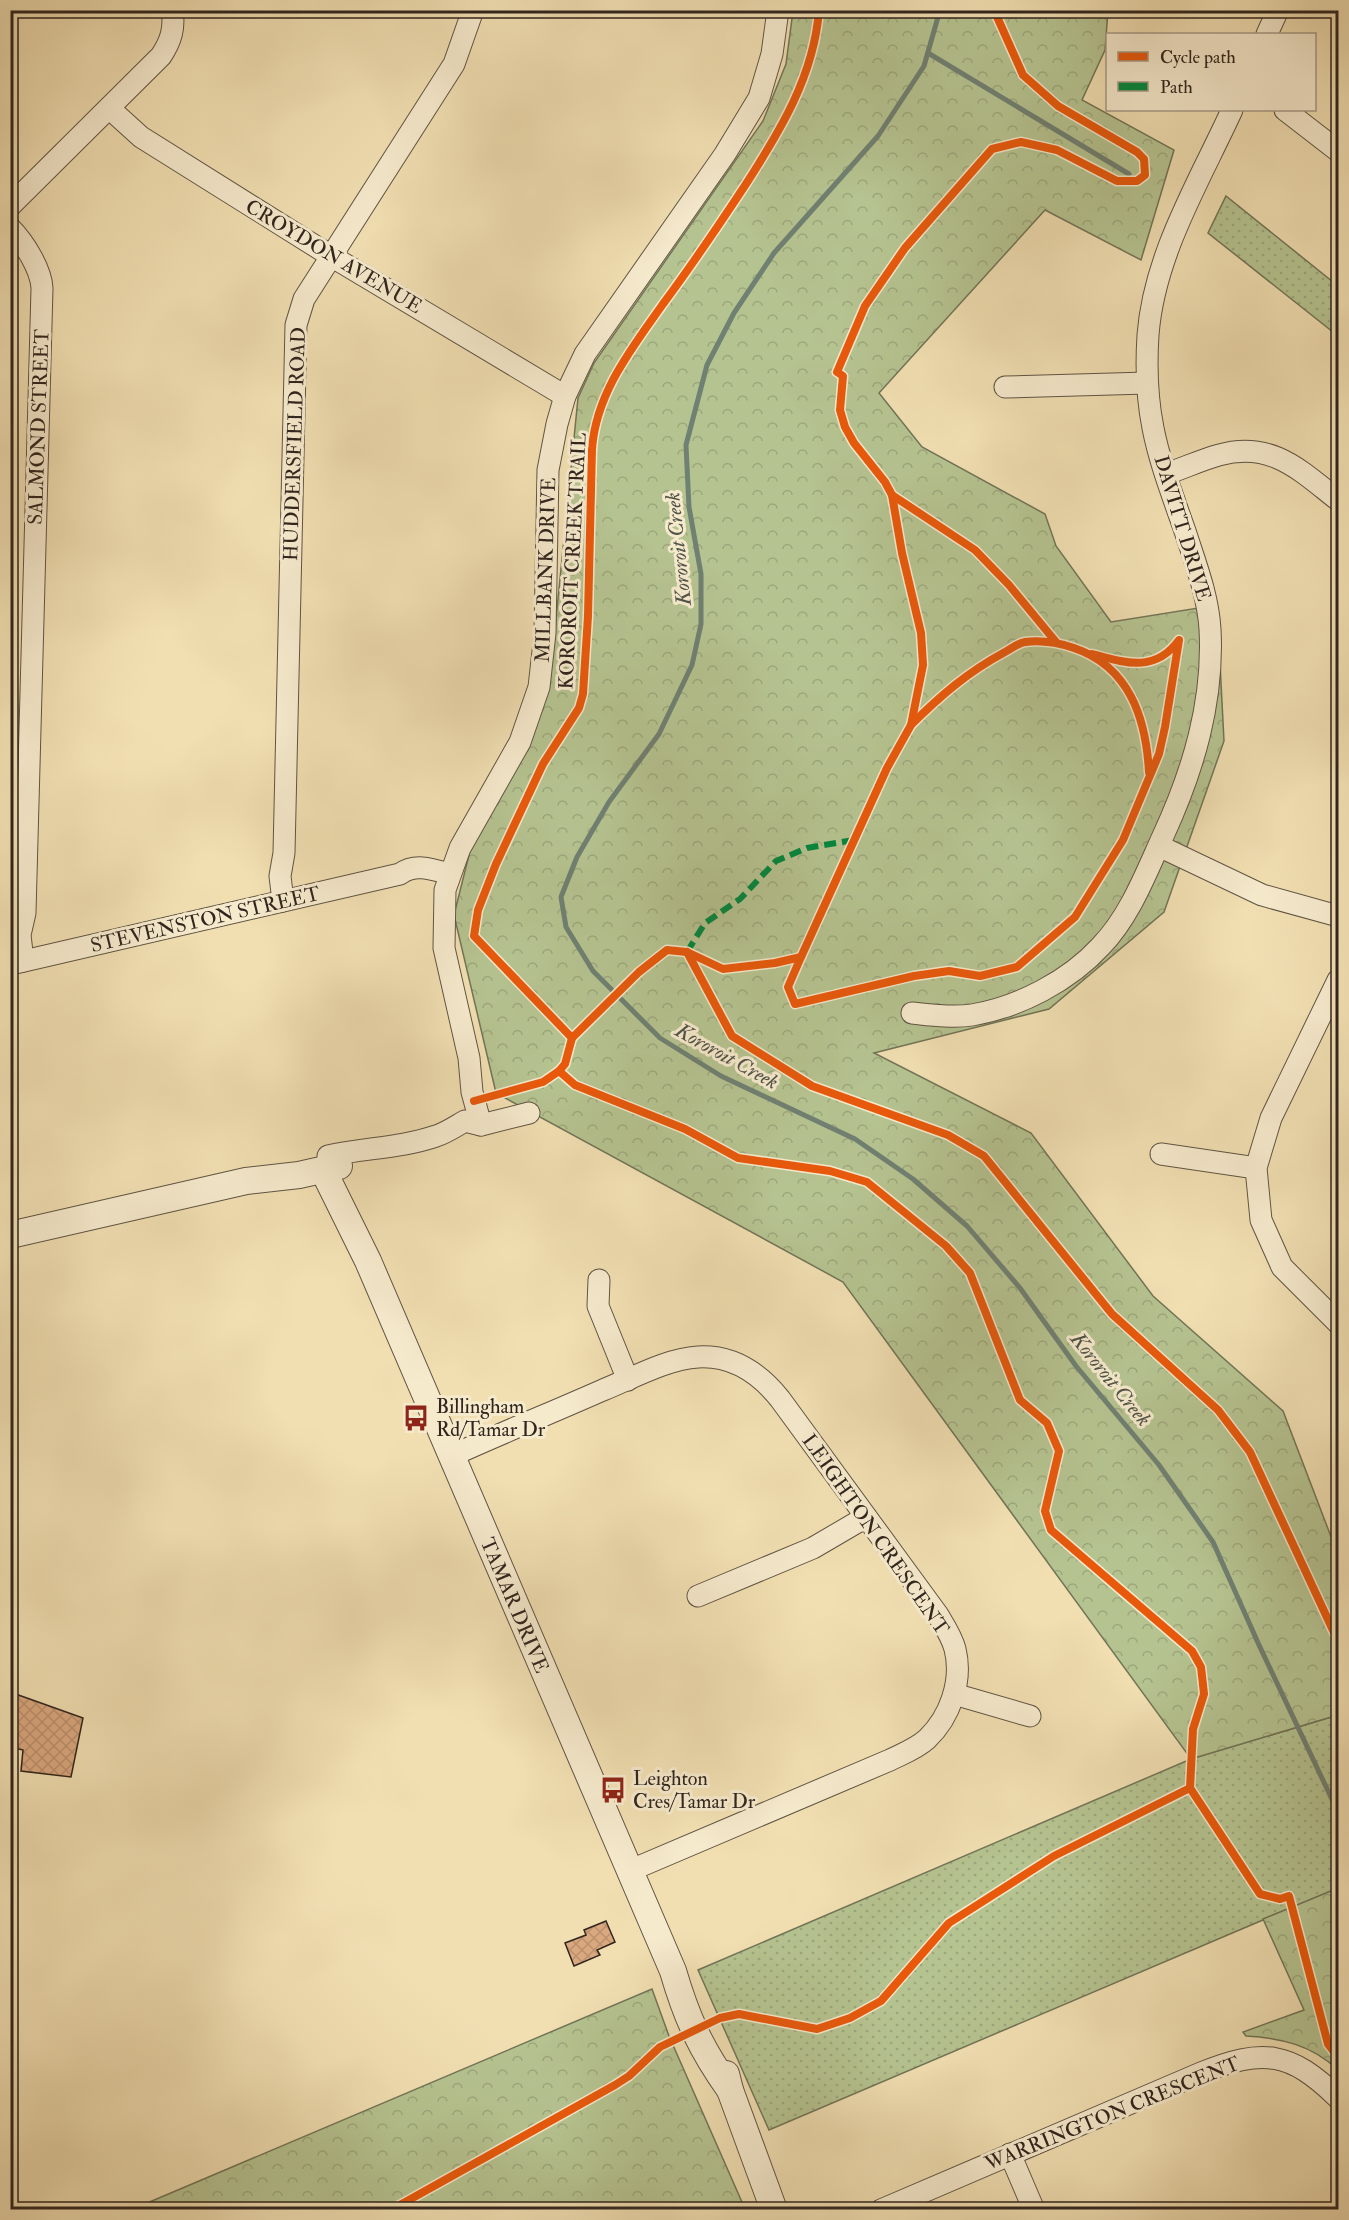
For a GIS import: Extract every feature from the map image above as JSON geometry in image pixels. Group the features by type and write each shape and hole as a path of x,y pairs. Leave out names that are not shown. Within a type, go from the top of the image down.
{"street":[{"path":"10,206 161,56 167,47 173,29 172,10"},
{"name":"HUDDERSFIELD ROAD","path":"283,901 280,876 284,853 296,325 304,299 454,64 473,10"},
{"name":"MILLBANK DRIVE","path":"487,1123 472,1092 469,1058 444,948 447,882 460,848 520,742 539,687 545,633 548,470 556,424 585,354 724,154 759,98 772,54 778,10"},
{"path":"1267,33 1278,10"},
{"name":"CROYDON AVENUE","path":"109,108 141,137 331,256 566,396"},
{"name":"DAVITT DRIVE","path":"912,1013 938,1016 970,1015 1002,1008 1035,995 1084,962 1109,936 1139,888 1183,792 1196,755 1204,720 1211,654 1210,627 1204,589 1153,429 1147,383 1148,334 1154,297 1164,262 1232,111"},
{"path":"1286,111 1338,151"},
{"name":"SALMOND STREET","path":"10,228 21,239 20,251 41,277 42,297 25,961"},
{"path":"1005,387 1147,383"},
{"path":"1166,474 1219,455 1240,451 1258,451 1286,461 1301,470 1338,500"},
{"path":"1159,846 1262,894 1338,916"},
{"name":"HUDDERSFIELD ROAD","path":"284,853 303,896"},
{"name":"STEVENSTON STREET","path":"25,961 399,874 447,882"},
{"path":"1338,981 1271,1118 1256,1168 1261,1220 1282,1267 1338,1323"},
{"path":"10,1235 330,1164 349,1151 391,1147 437,1136 469,1137 487,1123 529,1113"},
{"path":"1161,1154 1256,1168"},
{"name":"TAMAR DRIVE","path":"330,1164 336,1199 358,1238 452,1456 673,1971 694,2032 707,2058 730,2090 774,2210"},
{"path":"599,1280 598,1306 628,1380"},
{"name":"LEIGHTON CRESCENT","path":"452,1456 680,1360 699,1357 716,1358 747,1368 776,1393 938,1615 948,1632 957,1665 954,1694 947,1712 926,1740 911,1750 630,1871"},
{"path":"698,1596 813,1548 866,1517"},
{"path":"954,1694 1030,1716"},
{"name":"WARRINGTON CRESCENT","path":"881,2210 1243,2058 1258,2057 1291,2063 1314,2076 1338,2098"},
{"path":"1010,2154 1034,2210"}],"green space":[{"path":"793,11 1108,11 1105,50 1082,100 1174,150 1141,260 1045,210 879,393 922,447 1045,514 1056,546 1111,622 1217,605 1224,741 1164,912 1049,1009 874,1053 1031,1133 1153,1296 1283,1411 1338,1555 1338,1715 1191,1759 843,1282 496,1093 454,915 472,843 552,659 578,398 594,363 763,121 786,64"},
{"path":"1226,196 1338,286 1338,336 1208,233"},
{"path":"1338,1715 1338,1888 769,2130 698,1970 1191,1759"},
{"path":"1338,1888 1338,2070 1318,2054 1295,2044 1246,2036 1243,2032 1304,2010 1263,1919"},
{"path":"652,1989 669,2036 745,2209 133,2209"}],"building":[{"path":"10,1692 83,1718 71,1777 21,1771 23,1750 10,1747"},
{"path":"606,1921 615,1942 597,1950 600,1955 574,1966 565,1943 586,1935 584,1930"}],"waterway":[{"name":"Kororoit Creek","path":"940,10 924,66 878,136 774,253 734,313 707,365 686,445 689,507 701,574 701,624 692,665 659,734 609,802 577,857 561,897 566,927 593,971 660,1038 721,1076 855,1139 913,1179 967,1226 1020,1288 1076,1366 1159,1465 1213,1542 1338,1812"},
{"path":"928,53 1129,174"}],"marked path":[{"path":"687,952 705,923 740,899 776,861 807,848 854,840"}],"cycle path":[{"name":"KOROROIT CREEK TRAIL","path":"572,1038 474,936 478,910 496,864 543,764 579,708 583,694 588,616 592,449 600,409 628,354 726,215 783,123 803,80 816,34 819,10"},
{"path":"994,10 1023,75 1058,106 1137,152 1144,159 1145,175 1137,181 1117,181 1057,150 1021,142 992,149 905,248 865,306 837,372 843,376 840,410 845,427 854,443 885,482 892,495 902,553 921,633 923,665 911,725 887,768 801,957 775,963 723,969 687,952 667,950 639,972 572,1038 565,1064 559,1071 575,1085 685,1129 738,1158 830,1171 867,1182 946,1246 970,1273 1020,1400 1047,1423 1059,1451 1045,1511 1051,1530 1192,1651 1201,1667 1204,1694 1193,1729 1190,1788 1260,1894 1280,1899 1289,1896 1328,2044 1338,2057"},
{"path":"892,495 975,550 1009,585 1056,642"},
{"path":"801,957 788,987 795,1004 914,976 949,971 980,976 1017,967 1075,917 1123,840 1159,754 1179,640 1160,657 1139,663 1092,654"},
{"path":"911,725 967,676 1017,645 1031,641 1056,643 1093,657 1109,668 1122,682 1139,714 1149,772"},
{"path":"687,952 732,1036 812,1086 948,1135 984,1156 1112,1314 1218,1410 1250,1452 1338,1641"},
{"path":"474,1101 543,1082 559,1071"},
{"path":"391,2210 615,2085 629,2076 660,2047 720,2018 739,2014 817,2029 850,2018 881,2001 949,1923 1054,1856 1190,1788"}],"place":[{"name":"Billingham Rd/Tamar Dr","path":"416,1418"},
{"name":"Leighton Cres/Tamar Dr","path":"613,1790"}]}
